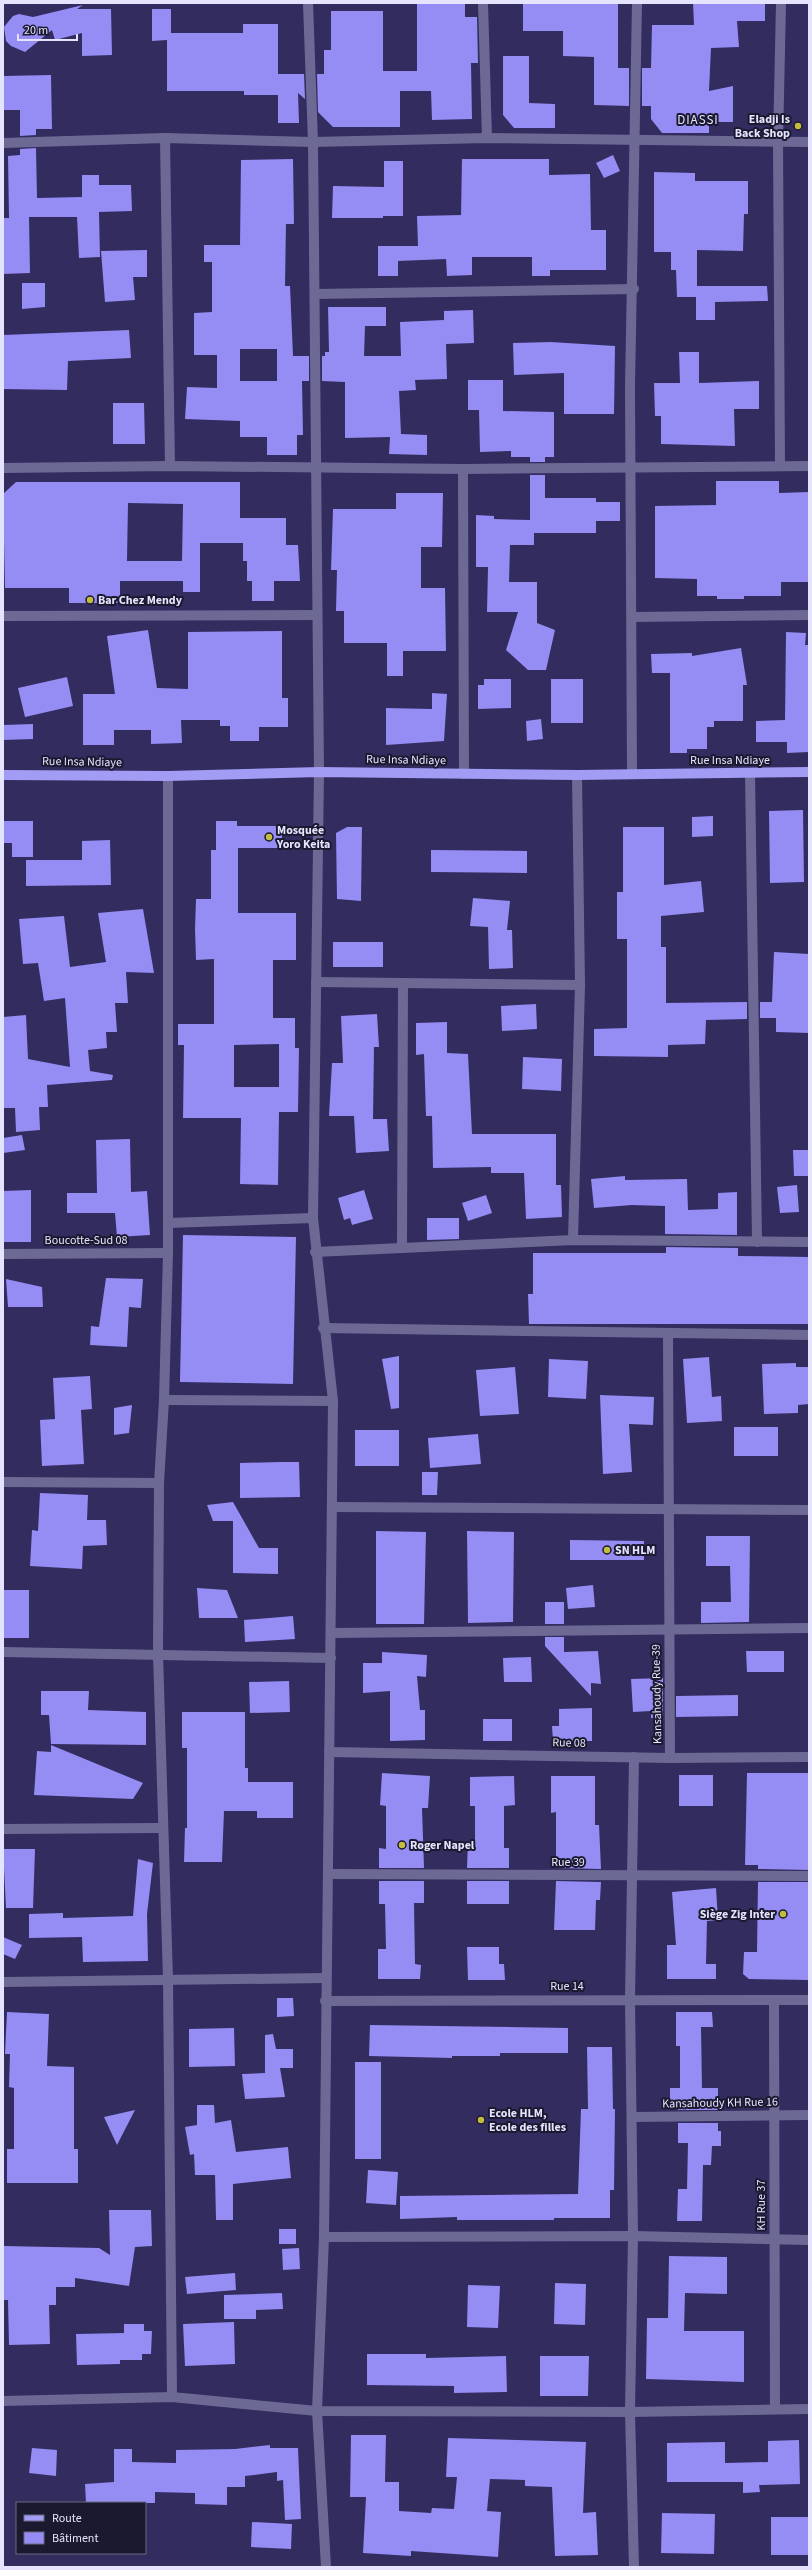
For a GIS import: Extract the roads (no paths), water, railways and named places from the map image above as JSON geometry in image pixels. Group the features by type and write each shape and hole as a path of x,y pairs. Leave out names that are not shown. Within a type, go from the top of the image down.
{"main road":[{"name":"Rue Insa Ndiaye","path":"3,775 168,776 319,772 464,774 809,772"}],"street":[{"path":"308,3 313,142 319,772 313,1218 323,1328 333,1401 332,1633 325,1978 324,2237 317,2411 326,2567"},
{"path":"483,3 487,138"},
{"path":"632,774 630,468 634,289 637,3"},
{"path":"780,3 778,142 780,466"},
{"path":"165,138 170,466"},
{"path":"3,143 165,138 313,142 487,138 636,142 809,142"},
{"path":"315,294 634,289"},
{"path":"3,468 170,466 316,469 463,469 809,466"},
{"path":"463,469 464,774"},
{"path":"3,616 317,615"},
{"path":"632,617 809,615"},
{"path":"750,773 757,1242"},
{"path":"572,1240 580,985 577,774"},
{"path":"168,776 168,1253 164,1400 159,1483 158,1654 162,1828 168,1979 172,2397"},
{"path":"316,982 580,985"},
{"path":"402,1247 403,983"},
{"path":"168,1223 313,1218"},
{"path":"315,1252 572,1240 809,1242"},
{"name":"Boucotte-Sud 08","path":"3,1254 168,1253"},
{"path":"323,1328 809,1336"},
{"name":"Kansahoudy Rue-39","path":"668,1334 670,1758"},
{"path":"164,1400 333,1401"},
{"path":"3,1482 159,1483"},
{"path":"332,1508 669,1508 809,1510"},
{"path":"332,1633 809,1628"},
{"path":"3,1652 331,1658"},
{"name":"Rue 08","path":"329,1752 670,1758 809,1757"},
{"path":"634,1757 630,1999 633,2236 630,2412 634,2567"},
{"path":"3,1829 162,1828"},
{"name":"Rue 39","path":"328,1874 809,1876"},
{"path":"3,1982 325,1978"},
{"name":"Rue 14","path":"325,2001 630,1999 809,2000"},
{"name":"KH Rue 37","path":"774,2000 775,2409"},
{"name":"Kansahoudy KH Rue 16","path":"632,2117 809,2116"},
{"path":"324,2237 633,2236 809,2240"},
{"path":"3,2401 172,2397 317,2411 630,2412 809,2409"}],"place":[{"name":"Eladji Is Back Shop","path":"798,126"},
{"name":"Bar Chez Mendy","path":"90,600"},
{"name":"Mosquée Yoro Keita","path":"269,837"},
{"name":"SN HLM","path":"607,1550"},
{"name":"Roger Napel","path":"402,1845"},
{"name":"Siège Zig Inter","path":"783,1914"},
{"name":"Ecole HLM, Ecole des filles","path":"481,2120"}],"district":[{"name":"DIASSI","path":"698,120"}]}
